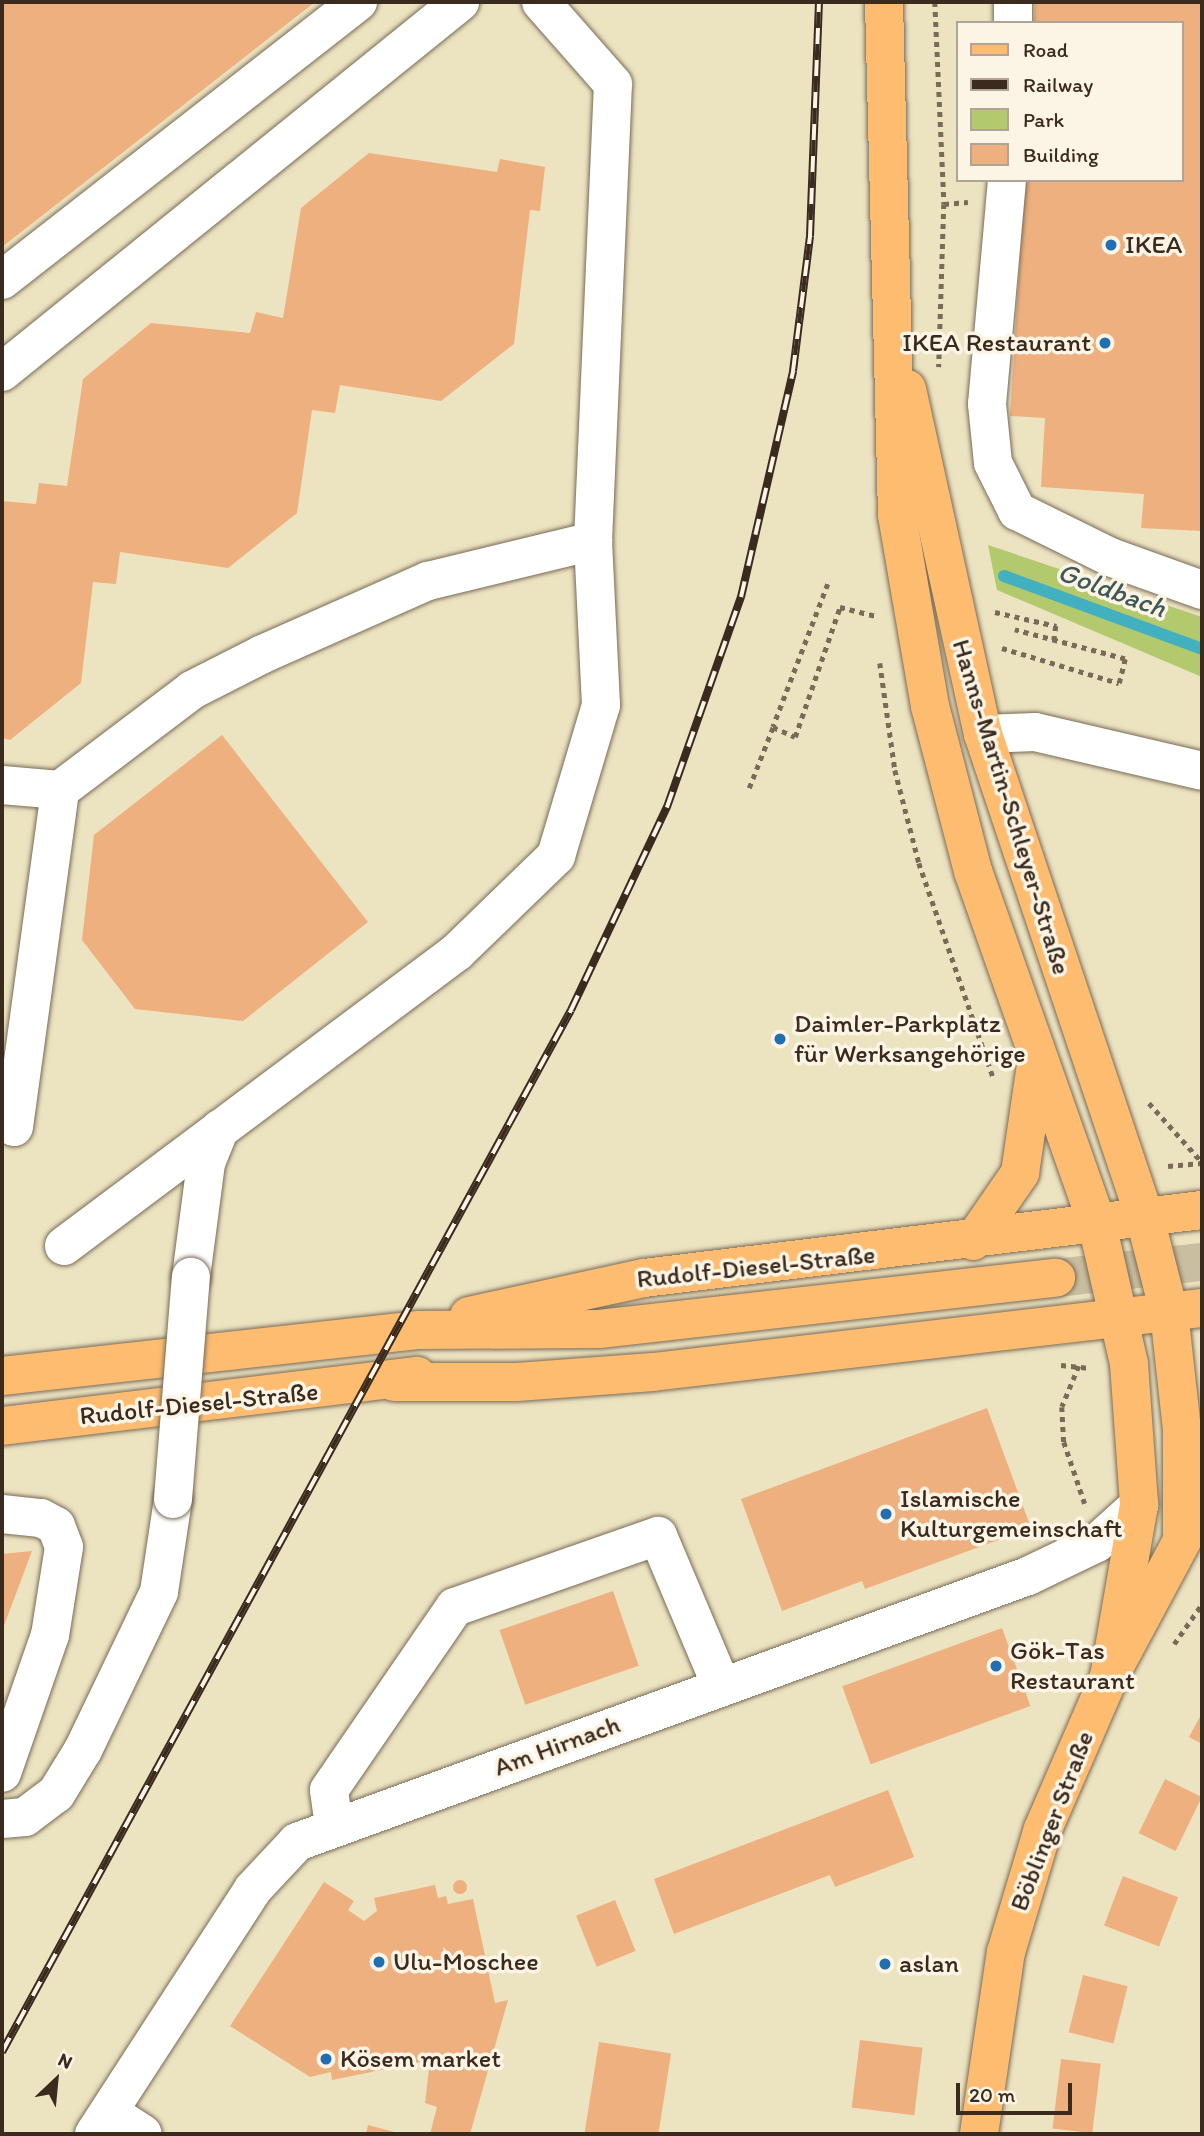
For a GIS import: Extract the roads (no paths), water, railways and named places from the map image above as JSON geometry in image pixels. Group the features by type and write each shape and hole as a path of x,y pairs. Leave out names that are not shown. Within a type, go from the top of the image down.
{"main road":[{"name":"Hanns-Martin-Schleyer-Straße","path":"884,2 895,349 897,516 930,705 974,872 1097,1224"},
{"name":"Hanns-Martin-Schleyer-Straße","path":"895,349 918,422 932,513 983,734 1144,1218"},
{"path":"973,1241 997,1212 1028,1150 1036,1045"},
{"path":"1097,1224 1202,1210"},
{"name":"Böblinger Straße","path":"1144,1218 1186,1310 1182,1538"},
{"name":"Böblinger Straße","path":"1097,1224 1120,1318 1135,1411 1139,1505 1109,1677"},
{"name":"Rudolf-Diesel-Straße","path":"419,1330 644,1278 973,1241 1097,1224"},
{"name":"Rudolf-Diesel-Straße","path":"2,1376 419,1330 599,1329 1056,1278"},
{"path":"394,1382 517,1382 653,1372 1186,1310"},
{"name":"Rudolf-Diesel-Straße","path":"2,1426 394,1382 599,1329"},
{"name":"Böblinger Straße","path":"979,2134 1006,1952 1022,1890 1109,1677 1202,1504"}],"street":[{"path":"2,280 358,2"},
{"path":"2,372 460,2"},
{"path":"64,1246 457,952 556,856 601,705 593,541 613,84 541,2"},
{"path":"1013,2 1013,21"},
{"path":"993,191 987,404 993,463 1017,511 1110,557 1202,590"},
{"path":"2,785 60,790 191,690 428,580 593,541"},
{"path":"983,734 1035,732 1202,771"},
{"path":"14,1127 60,790"},
{"path":"2,1819 25,1817 56,1794 83,1749 159,1592 173,1499 191,1277 206,1163 220,1129"},
{"name":"Am Hirnach","path":"101,2123 195,1977 277,1858 334,1826 1028,1576 1097,1543 1139,1505"},
{"path":"2,1514 41,1518 56,1526 64,1547 50,1635 2,1773"},
{"path":"334,1826 329,1790 456,1607 658,1536 721,1685"},
{"path":"101,2123 143,2134"}],"waterway":[{"name":"Goldbach","path":"1004,576 1202,649"}],"tunnel":[{"path":"1056,1278 1202,1262"}],"railway":[{"path":"2,2052 571,1010 667,807 741,597 793,371 810,236 819,2"}],"place":[{"name":"IKEA","path":"1111,245"},
{"name":"IKEA Restaurant","path":"1105,343"},
{"name":"Daimler-Parkplatz für Werksangehörige","path":"780,1039"},
{"name":"Islamische Kulturgemeinschaft","path":"886,1514"},
{"name":"Gök-Tas Restaurant","path":"996,1666"},
{"name":"Ulu-Moschee","path":"379,1962"},
{"name":"aslan","path":"885,1964"},
{"name":"Kösem market","path":"326,2059"}]}
